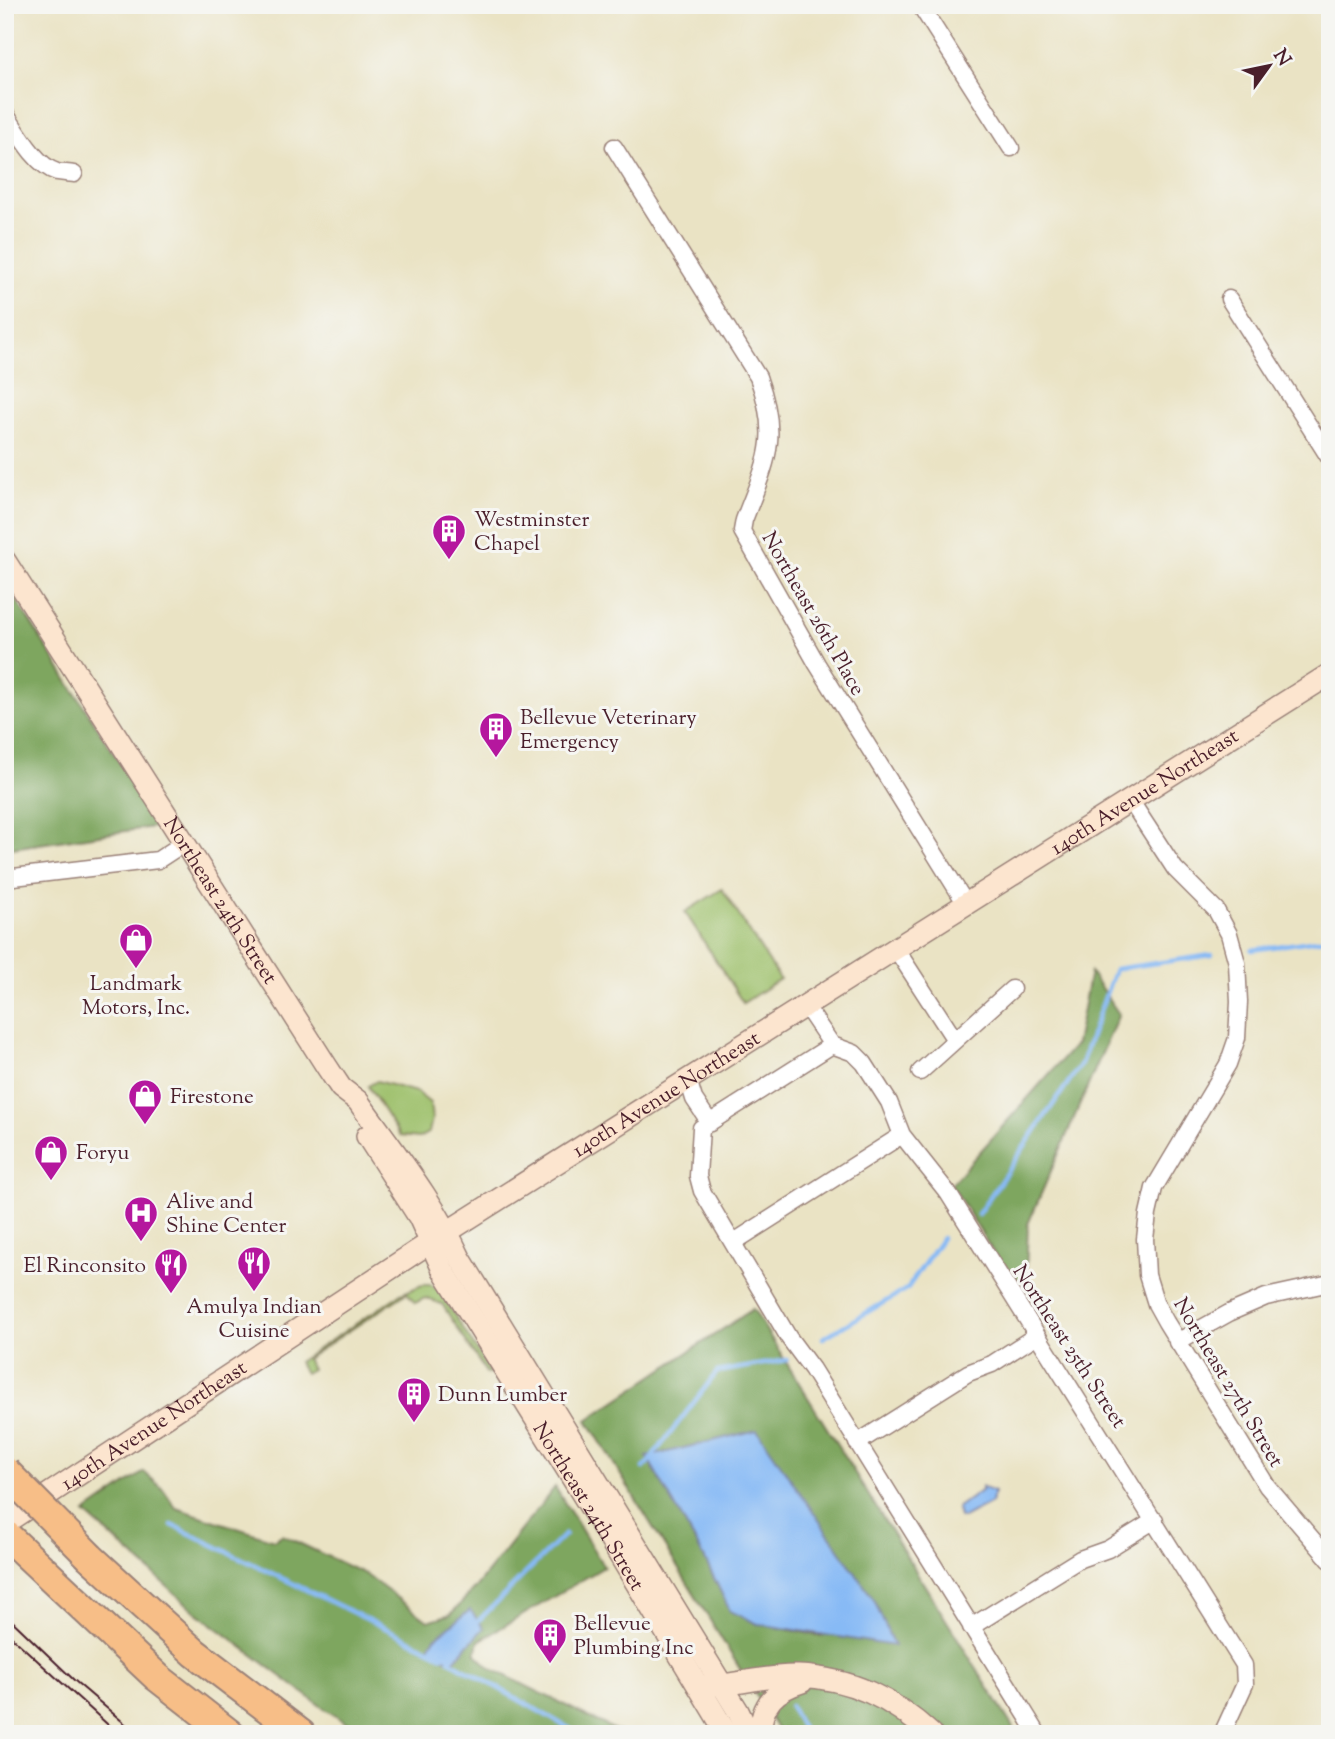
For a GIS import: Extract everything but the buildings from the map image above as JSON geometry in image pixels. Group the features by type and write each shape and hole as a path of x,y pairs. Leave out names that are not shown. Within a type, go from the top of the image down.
{"highway":[{"path":"5,1471 90,1556 195,1653 301,1734"},
{"path":"5,1534 157,1677 230,1734"}],"street":[{"path":"920,5 1011,148"},
{"path":"5,113 28,148 44,163 55,172 74,174"},
{"name":"Northeast 26th Place","path":"614,147 758,377 767,402 771,428 769,453 742,531 817,663 966,904"},
{"path":"1229,299 1330,459"},
{"name":"Northeast 24th Street","path":"5,561 341,1088 358,1101 439,1237 443,1270 727,1734"},
{"name":"140th Avenue Northeast","path":"5,1523 439,1237 1330,674"},
{"name":"Northeast 27th Street","path":"1130,800 1175,869 1216,910 1229,934 1237,963 1239,1002 1237,1038 1228,1065 1154,1188 1145,1239 1147,1275 1156,1304 1177,1342 1267,1486 1330,1560"},
{"path":"5,878 158,860 184,843"},
{"path":"896,949 955,1040"},
{"path":"920,1072 1012,989"},
{"name":"Northeast 25th Street","path":"805,1005 832,1045 855,1053 864,1063 889,1102 902,1135 948,1194 1244,1665 1245,1684 1222,1734"},
{"path":"832,1045 701,1128 698,1176 702,1191 789,1338 812,1369 1038,1734"},
{"path":"688,1079 694,1099 709,1123"},
{"path":"734,1242 902,1135"},
{"path":"439,1237 460,1258 722,1685 749,1734"},
{"path":"1177,1342 1229,1313 1266,1297 1330,1283"},
{"path":"857,1443 968,1373 992,1364 1037,1335"},
{"path":"971,1627 1080,1559 1108,1549 1155,1520"},
{"path":"659,1620 669,1626 704,1683 722,1685 797,1676 843,1683 878,1695 908,1713 931,1734"},
{"path":"760,1734 765,1709 777,1694 786,1686 814,1678"}],"green space":[{"path":"5,582 160,826 5,849"},
{"path":"722,889 780,979 743,1003 685,912"},
{"path":"1090,972 1119,1014 1028,1224 1025,1304 951,1184 1076,1044"},
{"path":"377,1081 416,1092 430,1103 432,1119 429,1132 419,1138 400,1136 368,1086"},
{"path":"422,1285 431,1285 439,1290 491,1373 487,1374 442,1304 425,1298 415,1303 407,1293 306,1359 312,1369 305,1373 298,1362 401,1294"},
{"path":"753,1309 1017,1734 780,1734 587,1420","holes":["757,1431 822,1636 758,1624 730,1611 704,1557 647,1457"]},
{"path":"144,1472 163,1489 176,1508 274,1540 282,1535 365,1574 428,1621 451,1614 555,1487 604,1567 479,1641 476,1654 490,1668 623,1734 364,1734 322,1707 196,1612 85,1513"}],"water":[{"path":"757,1430 874,1600 894,1646 758,1624 730,1611 704,1557 647,1457"},
{"path":"982,1487 994,1492 991,1503 963,1518 959,1517 957,1508 982,1490"},
{"path":"470,1610 484,1628 452,1662 428,1649 434,1639"}],"waterway":[{"path":"1252,950 1330,938"},
{"path":"978,1214 1081,1064 1115,969 1212,955"},
{"path":"823,1338 907,1289 942,1238"},
{"path":"644,1468 717,1372 787,1360"},
{"path":"172,1525 443,1656 446,1653"},
{"path":"474,1625 565,1534"},
{"path":"449,1660 579,1734"},
{"path":"790,1706 805,1734"}],"tram line":[{"path":"5,1614 75,1681 137,1734"},
{"path":"5,1631 118,1734"}],"place":[{"name":"Westminster Chapel","path":"449,561"},
{"name":"Bellevue Veterinary Emergency","path":"496,759"},
{"name":"Landmark Motors, Inc.","path":"136,970"},
{"name":"Firestone","path":"145,1126"},
{"name":"Foryu","path":"51,1182"},
{"name":"Alive and Shine Center","path":"141,1243"},
{"name":"Amulya Indian Cuisine","path":"254,1293"},
{"name":"El Rinconsito","path":"171,1295"},
{"name":"Dunn Lumber","path":"414,1424"},
{"name":"Bellevue Plumbing Inc","path":"550,1665"}]}
